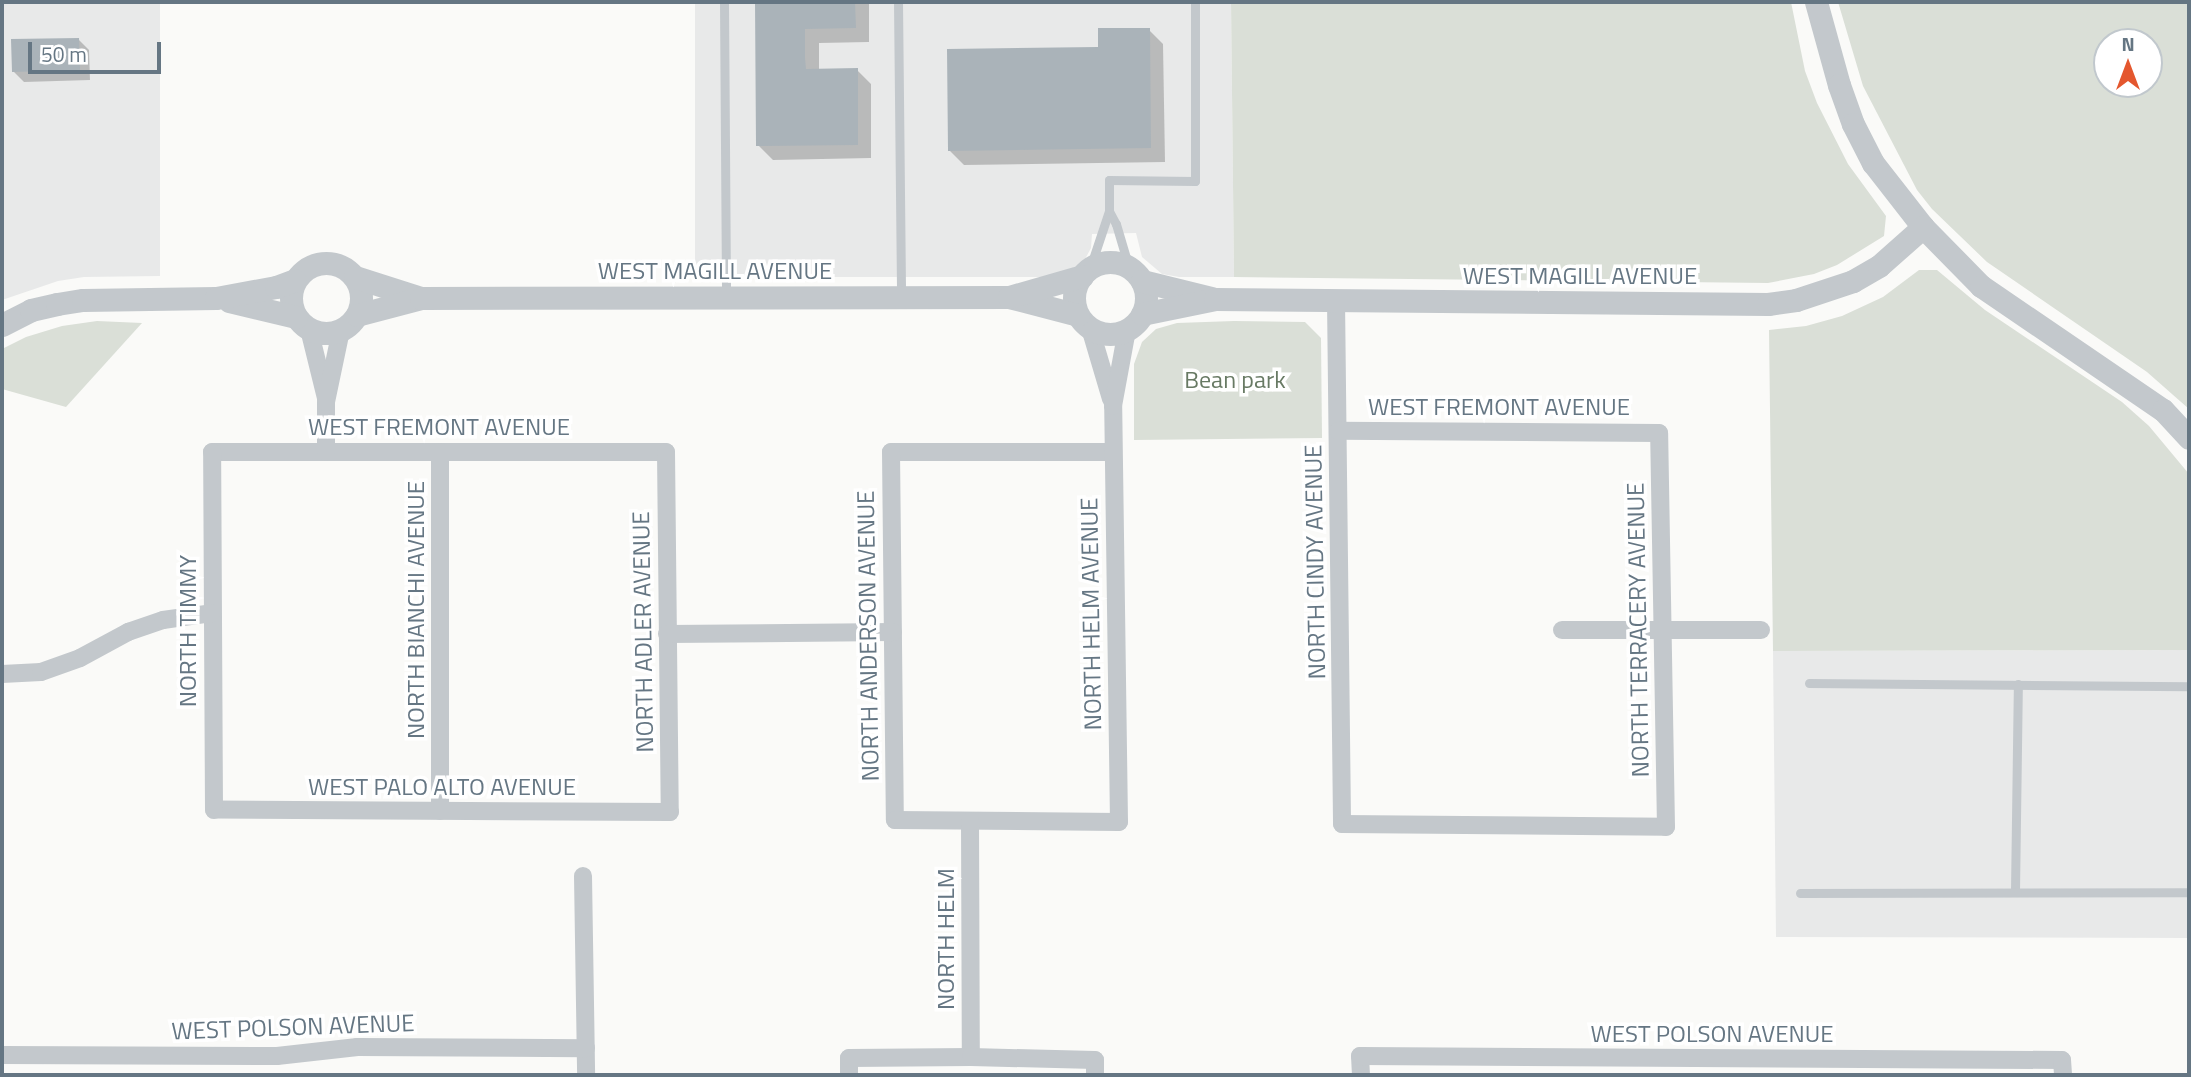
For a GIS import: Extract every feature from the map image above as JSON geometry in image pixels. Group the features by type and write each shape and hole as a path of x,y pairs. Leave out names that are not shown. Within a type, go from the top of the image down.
{"street":[{"path":"1816,2 1853,124 1873,163 1923,227 1981,286 2163,410 2189,438"},
{"name":"WEST MAGILL AVENUE","path":"1135,322 1214,299 1768,304 1796,300 1853,281 1879,266 1923,227"},
{"path":"1113,262 1135,274 1146,298 1135,322 1102,334 1084,322 1074,302 1076,288 1086,272 1113,262"},
{"path":"2,325 31,310 83,300 216,298 276,287 295,280 305,270 324,263 345,268 355,277 360,290 326,402 326,452"},
{"name":"WEST MAGILL AVENUE","path":"355,277 421,298 1009,297 1086,272"},
{"name":"WEST MAGILL AVENUE","path":"1135,274 1214,299"},
{"path":"295,280 291,305 302,323 326,402"},
{"name":"WEST MAGILL AVENUE","path":"1009,297 1084,322"},
{"path":"216,298 284,311 302,323 330,333 349,322"},
{"name":"WEST MAGILL AVENUE","path":"349,322 421,298"},
{"name":"NORTH CINDY AVENUE","path":"1336,300 1342,824 1666,827"},
{"name":"NORTH HELM AVENUE","path":"1084,322 1113,406"},
{"name":"NORTH HELM AVENUE","path":"970,821 1118,822 1113,406 1135,322"},
{"name":"WEST FREMONT AVENUE","path":"1338,431 1660,433"},
{"name":"NORTH TERRACERY AVENUE","path":"1660,433 1666,827"},
{"name":"WEST FREMONT AVENUE","path":"212,452 666,452"},
{"name":"NORTH TIMMY","path":"212,452 214,810"},
{"name":"NORTH BIANCHI AVENUE","path":"440,452 440,811"},
{"name":"NORTH ADLER AVENUE","path":"666,452 670,812"},
{"name":"NORTH ANDERSON AVENUE","path":"970,821 895,820 891,452 1113,452"},
{"path":"2,674 41,672 80,658 128,632 163,620 212,614"},
{"path":"1562,630 1761,630"},
{"path":"667,634 893,632"},
{"name":"WEST PALO ALTO AVENUE","path":"214,810 670,812"},
{"name":"NORTH HELM","path":"970,821 971,1058"},
{"path":"583,876 586,1075"},
{"name":"WEST POLSON AVENUE","path":"2,1055 277,1056 358,1048 586,1048"},
{"name":"WEST POLSON AVENUE","path":"1361,1075 1360,1056 1830,1067 2063,1068"},
{"path":"849,1067 971,1058 1095,1067"}],"lane":[{"path":"724,2 726,297"},
{"path":"898,2 901,297"},
{"path":"1086,272 1109,211 1109,180 1195,181 1195,2"},
{"path":"1109,211 1135,274"},
{"path":"1809,682 2189,686"},
{"path":"2015,891 2018,684"},
{"path":"1800,893 2189,892"}],"shaded area":[{"path":"2,2 160,2 160,276 84,277 58,281 2,300"},
{"path":"695,2 1231,2 1234,277 1179,277 1162,274 1142,257 1136,233 1092,234 1091,248 1084,261 1058,277 695,277"},
{"path":"2189,650 2189,938 1776,937 1773,651"}],"green space":[{"path":"1231,2 1791,2 1805,71 1817,103 1848,164 1886,216 1884,236 1837,265 1814,274 1768,283 1234,277"},
{"path":"1838,2 2189,2 2189,409 2147,372 1987,262 1932,209 1917,190 1863,86"},
{"path":"1919,270 1937,270 1985,310 2122,402 2149,426 2189,474 2189,650 1773,651 1769,330 1806,326 1842,316 1883,297"},
{"path":"97,321 142,323 66,407 2,389 2,349 26,337 62,326"},
{"name":"Bean park","path":"1305,322 1321,338 1322,438 1134,440 1134,364 1142,342 1156,329 1177,323"}],"building":[{"path":"755,2 855,2 856,28 805,29 805,58 806,69 858,68 858,145 756,146"},
{"path":"1098,28 1150,28 1151,148 948,151 947,49 1098,47"},
{"path":"79,38 80,70 12,72 11,39"}]}
